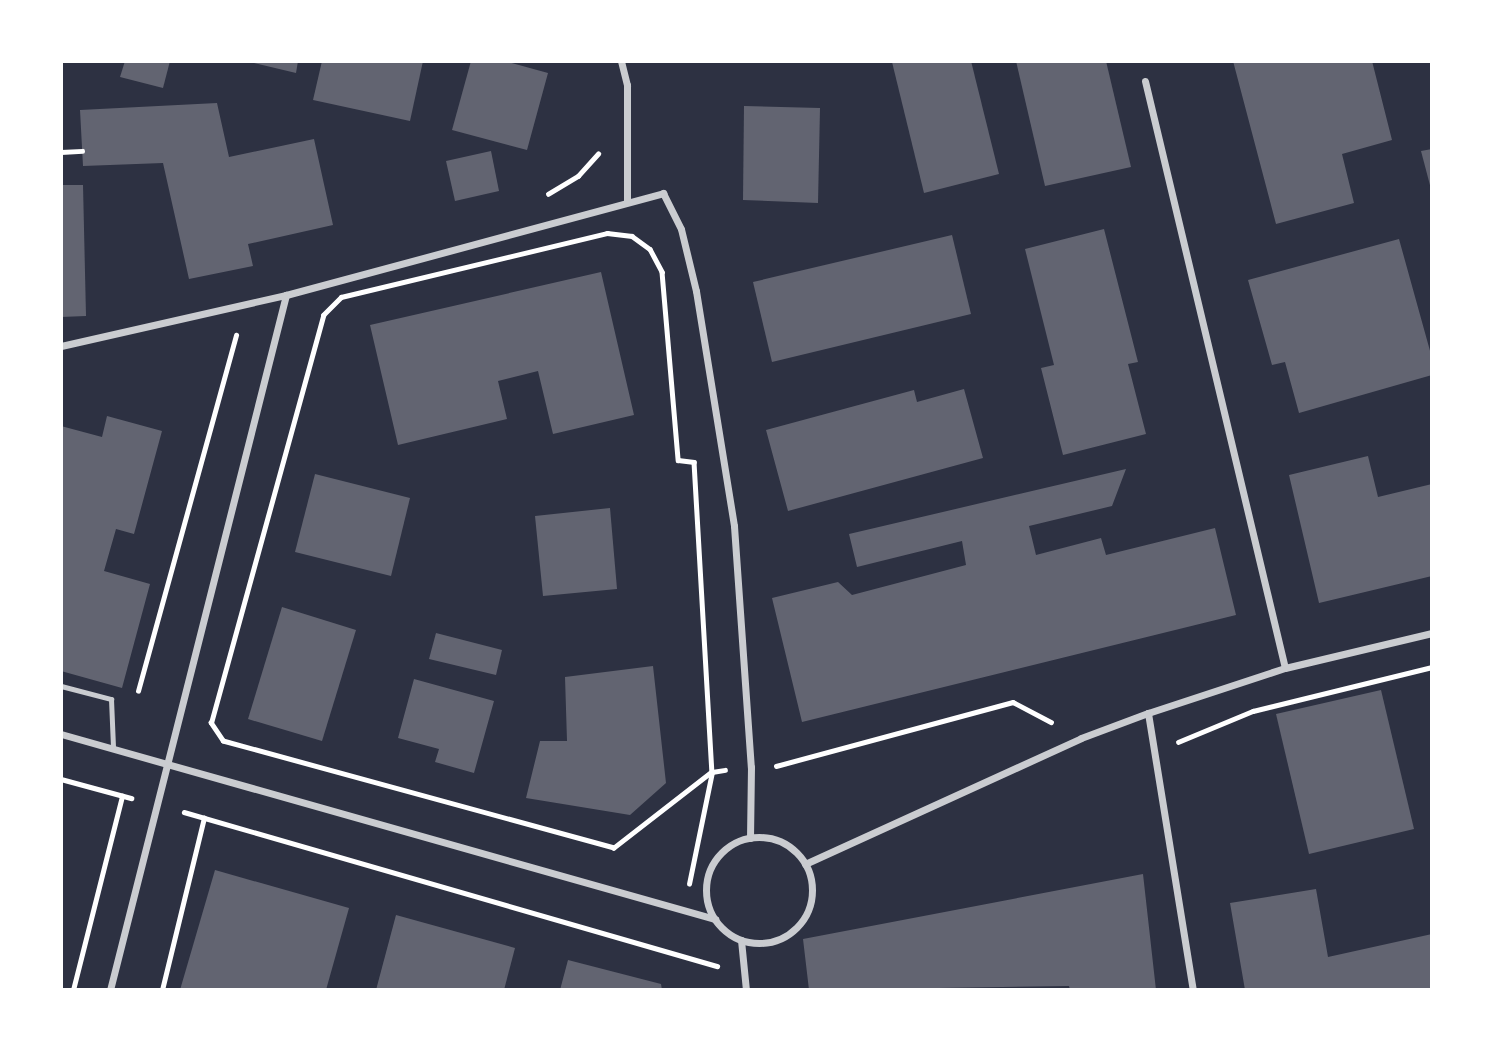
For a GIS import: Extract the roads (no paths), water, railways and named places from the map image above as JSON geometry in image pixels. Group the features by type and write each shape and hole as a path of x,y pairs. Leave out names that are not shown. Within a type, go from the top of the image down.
{"street":[{"path":"621,61 627,85 627,200"},
{"path":"1144,81 1285,668"},
{"path":"61,346 286,295 589,215 627,200 663,193 681,229 699,305 734,526 751,767 750,838"},
{"path":"110,990 286,295"},
{"path":"806,864 1081,738 1148,713 1285,668 1432,632"},
{"path":"1148,713 1193,990"},
{"path":"61,734 715,919 741,940 773,941 800,923 811,892 806,864 789,846 750,838 731,845 711,866 705,890 715,919"},
{"path":"741,940 746,990"}],"lane":[{"path":"61,686 111,699 113,747"}]}
